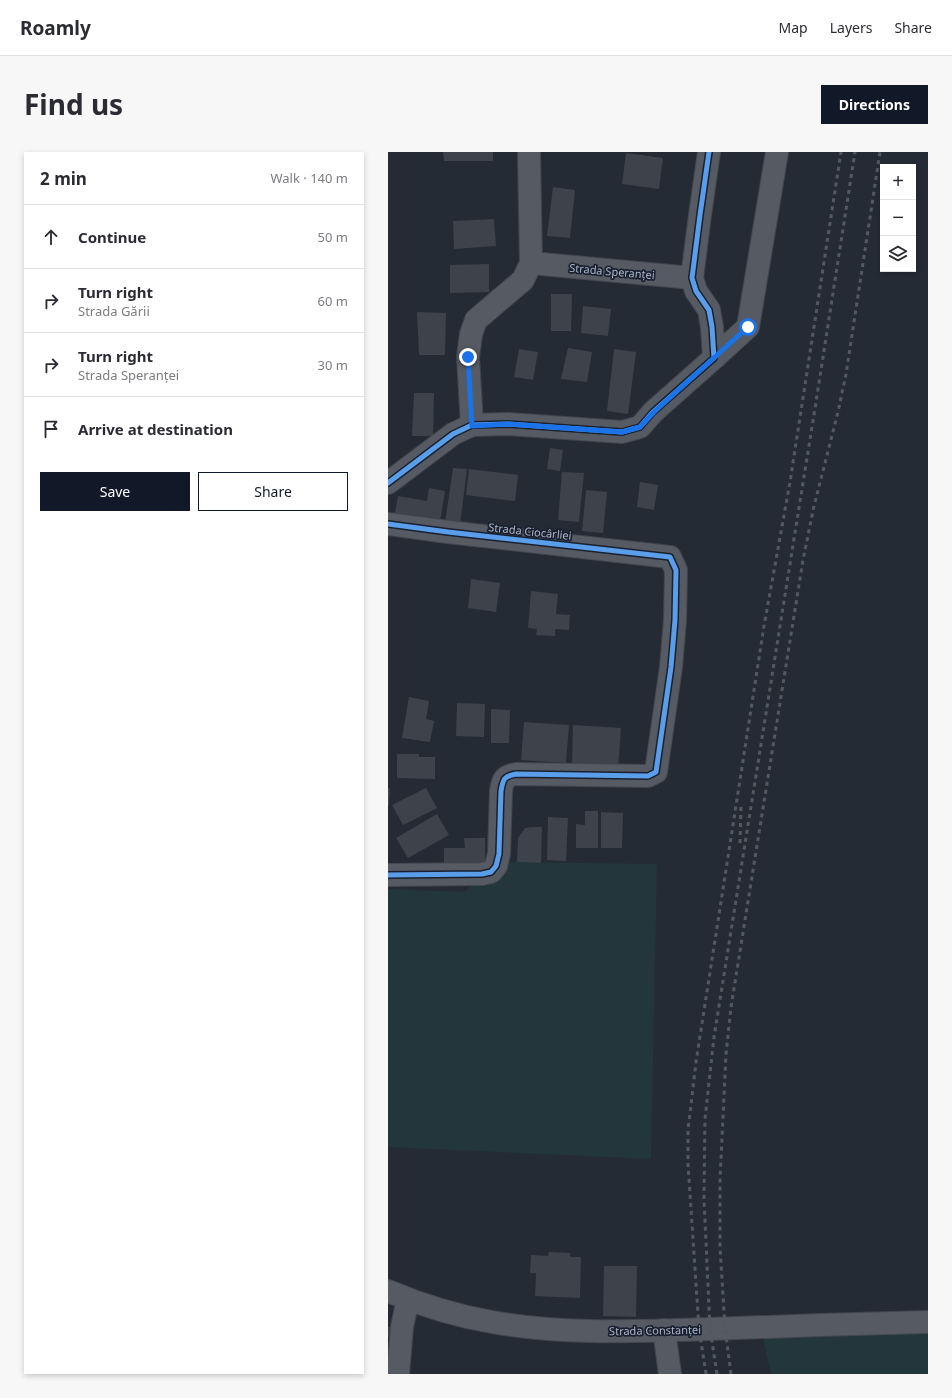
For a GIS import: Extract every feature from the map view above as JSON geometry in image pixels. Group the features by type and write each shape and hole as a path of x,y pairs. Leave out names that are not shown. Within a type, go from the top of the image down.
{"street":[{"path":"472,426 468,357 471,334 476,320 523,280 531,263 530,152"},
{"path":"709,152 692,278 696,291 708,310 712,327 714,358"},
{"path":"388,483 453,434 472,426 508,424 622,432 640,427 654,412 748,327 777,152"},
{"name":"Strada Speranței","path":"531,263 692,278"},
{"name":"Strada Ciocârliei","path":"388,524 670,557 676,570 676,620 656,772 648,776 508,775 502,781 501,786 499,854 496,866 491,872 482,874 388,875"},
{"path":"398,1295 402,1327 398,1374"},
{"name":"Strada Constanței","path":"398,1295 457,1314 493,1322 523,1326 591,1331 928,1322"},
{"path":"664,1330 670,1374"}],"green space":[{"path":"502,862 657,864 651,1159 388,1147 388,889 464,892"},
{"path":"928,1312 928,1374 771,1374 759,1319"}],"building":[{"path":"443,152 493,152 493,161 444,161"},
{"path":"626,153 663,158 659,189 622,184"},
{"path":"553,187 575,190 570,238 547,236"},
{"path":"494,219 496,246 454,249 453,221"},
{"path":"489,264 489,292 450,293 450,265"},
{"path":"551,294 572,294 571,331 551,331"},
{"path":"583,306 611,309 608,336 581,333"},
{"path":"417,312 446,313 445,355 419,355"},
{"path":"568,348 592,352 587,382 561,379"},
{"path":"519,349 538,352 533,380 514,377"},
{"path":"614,349 636,352 628,414 607,411"},
{"path":"414,393 434,393 433,436 412,436"},
{"path":"550,448 563,450 560,471 547,469"},
{"path":"453,468 467,469 460,525 445,523"},
{"path":"469,469 518,475 515,501 466,495"},
{"path":"562,472 584,473 579,522 558,520"},
{"path":"640,482 658,485 654,510 637,507"},
{"path":"429,488 445,491 440,521 395,513 398,496 427,501"},
{"path":"586,490 607,492 603,533 582,531"},
{"path":"471,579 500,583 496,612 468,608"},
{"path":"531,591 558,594 556,614 570,615 569,630 555,629 555,636 536,635 537,629 528,628"},
{"path":"409,697 429,701 426,719 434,721 430,742 402,738"},
{"path":"457,703 485,704 484,737 456,736"},
{"path":"491,709 510,710 509,743 491,743"},
{"path":"524,722 569,725 566,763 521,760"},
{"path":"573,725 621,728 618,768 572,765"},
{"path":"397,754 419,754 419,757 435,757 435,779 397,778"},
{"path":"388,788 390,788 389,806 388,806"},
{"path":"426,788 437,808 403,825 392,805"},
{"path":"585,811 598,811 598,848 576,848 576,824 585,825"},
{"path":"601,812 623,813 622,848 601,848"},
{"path":"437,814 449,835 408,858 396,838"},
{"path":"548,817 568,818 566,861 547,860"},
{"path":"542,827 541,863 517,862 518,838 525,828"},
{"path":"464,838 485,838 485,869 444,868 444,848 465,848"},
{"path":"549,1252 570,1253 570,1257 581,1257 580,1298 535,1296 536,1273 530,1273 531,1255 548,1256"},
{"path":"604,1266 637,1266 636,1317 603,1316"},
{"path":"388,1327 390,1327 389,1337 388,1337"}],"railway":[{"path":"706,1374 699,1329 688,1164 688,1130 696,1062 764,626 790,482 841,152"},
{"path":"717,1374 710,1329 704,1199 705,1119 714,1037 855,152"},
{"path":"731,1374 725,1328 720,1247 720,1180 726,1054 731,1007 803,560 814,506 846,374 880,152"},
{"path":"740,843 741,805"}],"cycle path":[{"path":"388,483 453,434 472,425 508,424 622,432 640,427 653,412 714,358 712,327 709,310 696,291 692,278 709,152"},
{"path":"388,524 670,557 676,570 675,620 671,667 656,772 648,776 516,774 509,776 503,781 501,791 499,854 496,866 491,872 482,874 388,875"}],"route":[{"path":"468,357 472,426 508,424 622,432 640,427 654,412 748,327"}]}
